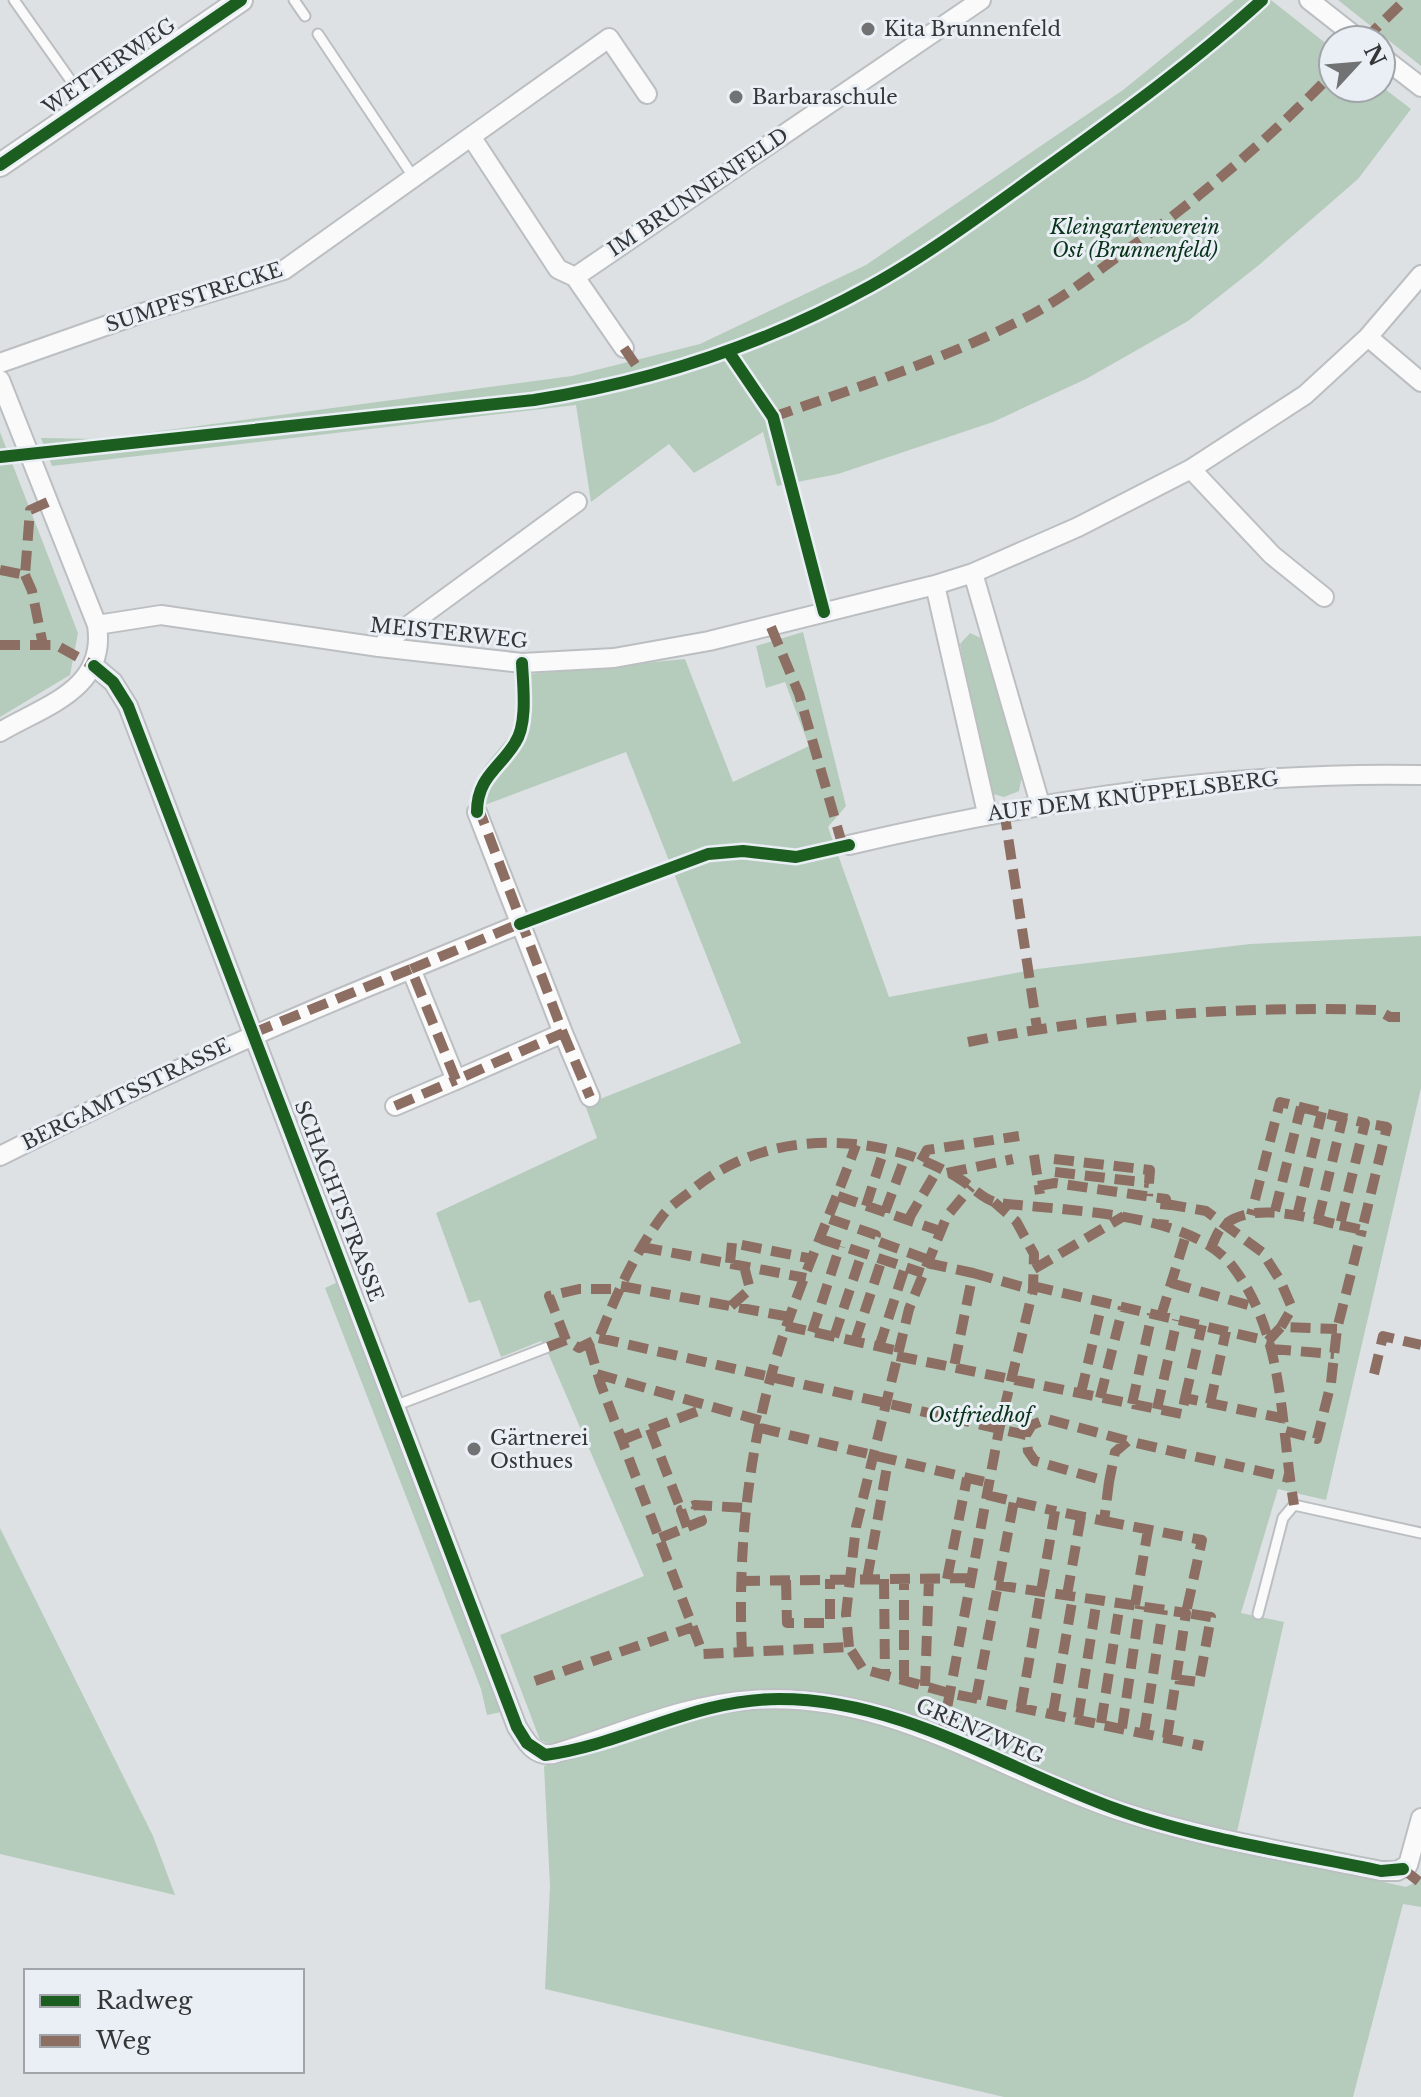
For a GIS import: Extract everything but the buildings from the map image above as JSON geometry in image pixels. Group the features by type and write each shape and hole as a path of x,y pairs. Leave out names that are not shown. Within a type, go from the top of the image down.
{"street":[{"name":"WETTERWEG","path":"0,165 241,0"},
{"name":"IM BRUNNENFELD","path":"575,277 981,0"},
{"path":"1309,0 1340,24"},
{"name":"SUMPFSTRECKE","path":"0,363 142,313 284,270 609,38 647,94"},
{"path":"1397,68 1421,87"},
{"path":"472,138 558,269 575,277 624,348"},
{"name":"MEISTERWEG","path":"97,625 161,615 497,662 614,658 771,627 935,585 973,573 1078,527 1191,469 1305,395 1368,337 1421,275"},
{"path":"1368,337 1421,382"},
{"path":"0,380 97,625 99,642 94,666 75,689 0,732"},
{"path":"1191,469 1272,555 1324,597"},
{"name":"MEISTERWEG","path":"379,647 577,502"},
{"path":"973,573 1040,804"},
{"path":"935,585 987,813"},
{"name":"SCHACHTSTRASSE","path":"94,666 113,682 128,706 397,1405 517,1727 527,1743 539,1753"},
{"name":"AUF DEM KNÜPPELSBERG","path":"849,845 987,813 1221,781 1346,774 1421,775"},
{"path":"477,812 590,1097"},
{"name":"BERGAMTSSTRASSE","path":"0,1156 121,1094 253,1033 520,924"},
{"path":"411,969 456,1080"},
{"path":"395,1106 563,1033"},
{"name":"GRENZWEG","path":"539,1753 553,1754 724,1703 780,1699 831,1702 925,1728 1080,1796 1164,1824 1381,1871 1403,1869 1412,1860 1421,1818"}],"lane":[{"path":"14,0 88,105"},
{"path":"294,0 305,16"},
{"path":"318,34 414,178"},
{"path":"397,1405 548,1347"},
{"path":"1258,1614 1283,1518 1294,1505 1421,1533"}],"green space":[{"name":"Kleingartenverein Ost (Brunnenfeld)","path":"1234,0 1271,0 1317,36 1317,104 1397,104 1397,98 1411,109 1358,179 1259,265 1188,321 1086,379 993,422 838,474 777,486 763,432 694,473 669,444 591,502 576,405 52,466 41,438 101,439 572,376 700,344 866,265 1123,90"},
{"path":"1338,0 1421,0 1421,66 1397,47 1397,24 1368,24"},
{"path":"0,432 78,633 70,675 0,717"},
{"name":"Ostfriedhof","path":"803,632 846,806 828,827 889,997 1037,969 1250,944 1421,936 1421,1088 1326,1500 1278,1489 1241,1613 1284,1622 1237,1832 1166,1818 1082,1790 923,1717 830,1694 780,1691 551,1745 540,1740 500,1635 644,1576 548,1353 541,1341 501,1357 480,1300 469,1303 436,1213 597,1138 585,1105 741,1043 626,752 469,811 485,766 517,727 520,675 685,659 733,782 809,746 785,682 766,688 756,646"},
{"path":"970,633 983,639 1022,776 1019,791 1004,797 993,794 988,786 960,644"},
{"path":"338,1282 501,1712 487,1715 481,1689 325,1288"},
{"path":"0,1528 153,1836 175,1895 0,1854"},
{"path":"753,1707 831,1709 906,1730 966,1757 1249,1852 1406,1887 1421,1879 1421,1907 1403,1904 1353,2097 1004,2097 545,1989 550,1886 544,1766 692,1718"}],"marked path":[{"path":"1380,24 1405,0"},
{"path":"773,417 956,350 1055,301 1202,193 1317,89"},
{"path":"624,348 644,377"},
{"path":"0,570 25,575 30,510 48,502"},
{"path":"25,575 32,591 43,645 56,645 94,666"},
{"path":"771,627 799,694 843,847"},
{"path":"0,645 43,645"},
{"path":"253,1033 411,969 456,1080 563,1033 477,804"},
{"path":"1004,810 1037,1028"},
{"path":"411,969 526,921"},
{"path":"968,1042 1070,1025 1222,1011 1377,1010 1390,1017 1400,1017"},
{"path":"563,1033 590,1097"},
{"path":"395,1106 456,1080"},
{"path":"1211,1248 1223,1226 1249,1214 1264,1212 1297,1215 1340,1225 1365,1123 1280,1102 1251,1215"},
{"path":"1275,1211 1301,1107"},
{"path":"1297,1216 1322,1112"},
{"path":"1318,1220 1343,1117"},
{"path":"1340,1225 1362,1230 1387,1127 1365,1123"},
{"path":"921,1161 927,1150 1019,1136"},
{"path":"548,1347 566,1340 579,1348 599,1338 627,1274 653,1229 673,1205 715,1174 767,1151 794,1145 823,1143 880,1148 933,1165 993,1202 1124,1217 1188,1234 1214,1248 1233,1267 1250,1293 1262,1321 1278,1381 1294,1505"},
{"path":"742,1652 744,1528 763,1407 786,1327 856,1145"},
{"path":"866,1206 884,1150"},
{"path":"885,1212 906,1155"},
{"path":"1034,1155 1040,1194"},
{"path":"947,1173 1013,1159"},
{"path":"1054,1159 1150,1170 1148,1196"},
{"path":"908,1220 938,1169"},
{"path":"1055,1172 1149,1183"},
{"path":"1038,1186 1055,1183 1166,1199 1163,1228"},
{"path":"849,1647 846,1614 856,1527 909,1309 947,1216 971,1187"},
{"path":"838,1196 940,1231"},
{"path":"942,1735 999,1430 1033,1290 1034,1254 1016,1221 994,1202"},
{"path":"1166,1204 1206,1211 1262,1252 1280,1280 1292,1308 1281,1327"},
{"path":"1034,1269 1124,1216"},
{"path":"830,1219 876,1235 874,1240 929,1260"},
{"path":"1286,1431 1317,1439 1331,1383 1337,1329 1362,1230"},
{"path":"1161,1316 1186,1235"},
{"path":"821,1239 923,1273"},
{"path":"730,1263 732,1243 813,1259"},
{"path":"812,1332 840,1246"},
{"path":"642,1247 806,1278"},
{"path":"834,1337 862,1253"},
{"path":"855,1341 882,1259"},
{"path":"927,1263 973,1273 954,1367"},
{"path":"731,1306 750,1289 744,1266"},
{"path":"879,1347 905,1267"},
{"path":"973,1273 1033,1290"},
{"path":"1171,1283 1255,1307"},
{"path":"621,1286 790,1317"},
{"path":"1033,1286 1268,1341 1281,1327 1337,1329"},
{"path":"566,1340 549,1296 579,1289 620,1289"},
{"path":"1081,1393 1102,1303"},
{"path":"1100,1398 1123,1307"},
{"path":"1132,1404 1152,1314"},
{"path":"1157,1409 1177,1320"},
{"path":"1185,1398 1202,1325"},
{"path":"786,1326 899,1351"},
{"path":"1210,1404 1226,1331"},
{"path":"1374,1374 1383,1336 1421,1345"},
{"path":"599,1338 1026,1435 1028,1451 1035,1461 1109,1482 1115,1452 1128,1441 1289,1478"},
{"path":"589,1345 601,1385 703,1654 849,1647 863,1669 949,1693 1203,1746"},
{"path":"1271,1349 1334,1354"},
{"path":"897,1356 1182,1414 1185,1398 1286,1419"},
{"path":"597,1374 762,1421"},
{"path":"650,1429 698,1411 700,1403"},
{"path":"1026,1435 1032,1425 1047,1419 1128,1441"},
{"path":"760,1428 989,1483"},
{"path":"622,1440 650,1429 681,1510"},
{"path":"867,1579 888,1461"},
{"path":"947,1579 967,1478"},
{"path":"1021,1707 1055,1511 1104,1521 1109,1482"},
{"path":"987,1495 1055,1511"},
{"path":"976,1699 1014,1501"},
{"path":"687,1527 681,1510 695,1505 745,1508"},
{"path":"660,1538 702,1521 695,1505"},
{"path":"1067,1595 1081,1516"},
{"path":"1104,1521 1202,1540 1186,1613 1211,1617 1199,1682 1174,1679"},
{"path":"1135,1605 1148,1530"},
{"path":"740,1581 971,1578"},
{"path":"786,1580 787,1623 830,1623 830,1579"},
{"path":"884,1579 885,1675"},
{"path":"904,1579 904,1680"},
{"path":"925,1686 929,1579"},
{"path":"996,1585 1186,1613 1167,1738"},
{"path":"1053,1713 1073,1596"},
{"path":"1078,1718 1097,1599"},
{"path":"1101,1723 1120,1603"},
{"path":"1122,1728 1140,1606"},
{"path":"1144,1733 1163,1610"},
{"path":"535,1681 693,1627"},
{"path":"1403,1869 1421,1883"}],"cycle path":[{"path":"0,165 241,0"},
{"path":"0,457 534,400 621,383 749,343 831,307 940,243 1159,85 1262,0"},
{"path":"728,351 773,417 824,612"},
{"path":"477,812 485,781 509,752 522,726 522,663"},
{"path":"94,666 113,682 128,706 517,1727 527,1743 545,1755 604,1742 718,1706 779,1699 824,1702 910,1723 1147,1820 1213,1837 1381,1871 1403,1869"},
{"path":"520,924 708,854 743,851 796,857 849,845"}],"place":[{"name":"Kita Brunnenfeld","path":"868,29"},
{"name":"Barbaraschule","path":"736,97"},
{"name":"Gärtnerei Osthues","path":"474,1449"}]}
